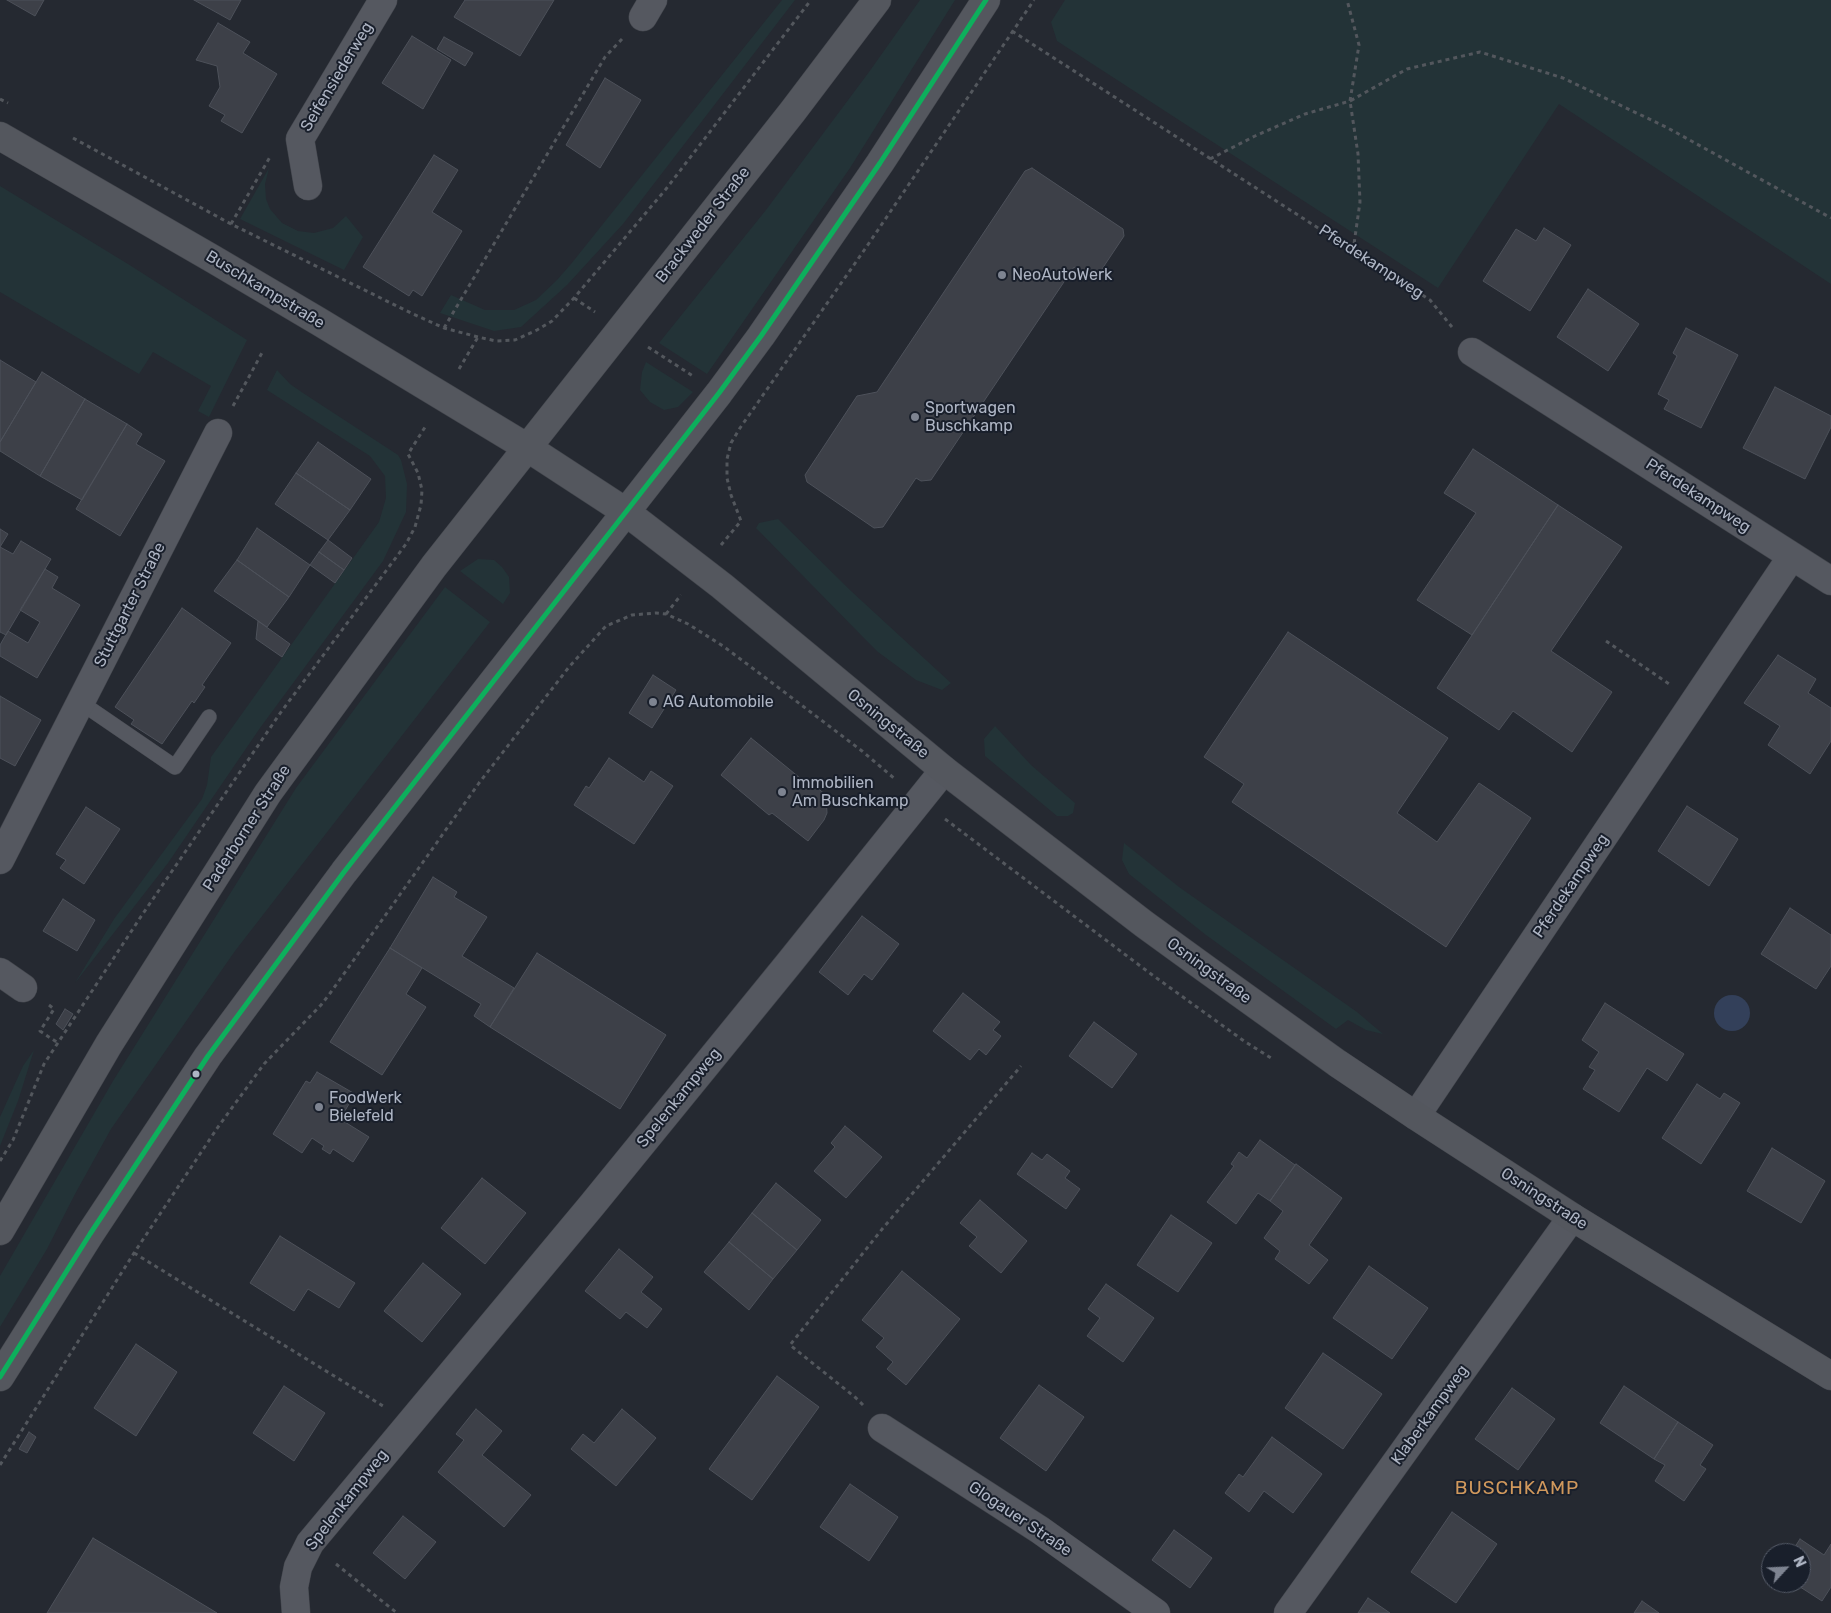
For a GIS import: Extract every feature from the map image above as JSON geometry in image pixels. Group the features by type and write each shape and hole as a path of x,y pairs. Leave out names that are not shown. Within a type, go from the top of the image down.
{"main road":[{"name":"Brackweder Straße","path":"528,448 793,111 876,0"},
{"path":"0,1377 90,1234 208,1056 344,872 719,393 870,178 986,0"},
{"name":"Buschkampstraße","path":"0,136 221,263 528,448 626,512"},
{"name":"Paderborner Straße","path":"0,1231 109,1044 268,793 434,566 528,448"},
{"name":"Osningstraße","path":"626,512 722,586 944,770 1144,924 1337,1063 1572,1217 1831,1376"}],"street":[{"name":"Seifensiederweg","path":"308,186 300,139 383,0"},
{"name":"Pferdekampweg","path":"1472,352 1831,581"},
{"name":"Stuttgarter Straße","path":"0,860 218,433"},
{"name":"Pferdekampweg","path":"1416,1116 1792,556"},
{"name":"Spelenkampweg","path":"296,1613 294,1587 298,1567 310,1543 598,1198 944,770"},
{"path":"0,972 23,988"},
{"name":"Klaberkampweg","path":"1288,1613 1572,1217"},
{"name":"Glogauer Straße","path":"882,1428 1040,1530 1156,1613"}],"lane":[{"path":"80,702 175,767 209,717"}],"path":[{"path":"68,136 231,224 444,328 496,341 515,340 552,321 574,298 666,188 811,0"},
{"path":"741,521 727,478 727,459 731,443 1034,0"},
{"path":"1347,0 1359,45 1350,101 1358,154 1360,202 1353,251"},
{"path":"444,328 605,57 648,8"},
{"name":"Pferdekampweg","path":"1012,31 1430,300 1472,352"},
{"path":"1210,159 1255,136 1305,114 1350,101 1407,69 1480,52 1562,78 1666,127 1831,218"},
{"path":"0,99 8,104"},
{"path":"231,224 271,155 300,139"},
{"path":"574,298 719,393"},
{"path":"218,433 263,351"},
{"path":"0,1161 13,1140 44,1064 142,914 281,712 406,544 421,505 422,490 418,473 408,454"},
{"path":"0,1465 134,1253 218,1127 264,1064 321,1005 331,992 479,783 586,645 606,626 632,615 666,614"},
{"path":"1606,641 1695,701"},
{"path":"882,1428 856,1398 790,1345 883,1228 1020,1066"},
{"path":"134,1253 410,1422"},
{"path":"310,1543 397,1613"}],"shaded area":[{"path":"782,0 795,0 623,224 567,285 521,327 494,331 440,313 451,295 485,310 514,310 536,300 571,264"},
{"path":"920,0 955,0 850,168 707,374 659,343 766,210"},
{"path":"1065,0 1831,0 1831,284 1559,104 1438,288 1057,41 1051,22"},
{"path":"269,168 265,184 266,199 270,209 282,223 298,231 314,233 333,228 346,216 363,237 344,270 240,219"},
{"path":"0,186 128,264 247,340 209,417 198,411 211,386 153,352 139,374 0,292"},
{"path":"646,362 693,392 678,407 664,410 650,402 640,390 642,372"},
{"path":"277,370 290,384 398,455 407,484 406,512 383,561 260,728 168,863 75,983 114,919 202,799 207,785 211,757 379,522 386,498 385,476 370,456 267,390"},
{"path":"778,519 851,591 951,683 942,690 916,680 878,652 756,528 759,523"},
{"path":"478,559 494,560 509,577 510,593 503,604 460,571"},
{"path":"445,587 490,622 235,951 111,1129 47,1249 0,1327 0,1276 113,1081 296,788"},
{"path":"995,726 1031,765 1075,803 1073,813 1068,816 1057,816 985,756 984,739"},
{"path":"1124,843 1179,887 1357,1012 1383,1034 1366,1030 1348,1020 1336,1029 1206,935 1129,874 1122,860"},
{"path":"34,1050 18,1101 0,1146 0,1117 23,1066"}],"water":[{"path":"1732,995 1739,996 1745,1000 1749,1006 1749,1020 1745,1026 1739,1030 1732,1031 1725,1030 1719,1026 1715,1020 1714,1013 1715,1006 1719,1000 1725,996"}],"building":[{"path":"7,0 44,0 35,16"},
{"path":"194,0 241,0 230,20"},
{"path":"465,0 554,0 520,56 454,17"},
{"path":"218,23 250,42 243,53 277,74 242,133 221,121 225,115 209,106 220,87 217,66 196,60"},
{"path":"412,36 451,60 423,109 382,83"},
{"path":"444,37 473,53 465,66 437,49"},
{"path":"605,78 641,100 600,168 566,145"},
{"path":"434,155 458,170 432,212 462,231 422,296 413,290 409,296 363,267"},
{"path":"1032,168 1123,229 1124,236 1094,281 1074,267 931,480 921,481 916,478 883,527 874,528 807,482 805,475 857,396 877,392 1025,171"},
{"path":"1544,228 1571,245 1530,311 1483,281 1516,229 1536,241"},
{"path":"1588,289 1639,324 1608,371 1557,337"},
{"path":"1686,328 1738,355 1701,428 1664,409 1669,400 1658,394 1677,356 1673,353"},
{"path":"0,360 36,382 0,442"},
{"path":"42,372 85,399 40,476 0,451 0,442"},
{"path":"1775,387 1831,416 1831,427 1805,479 1743,448"},
{"path":"85,399 127,424 82,500 40,476"},
{"path":"127,424 142,434 136,444 165,461 120,536 76,509"},
{"path":"318,442 371,479 350,510 296,473"},
{"path":"1473,449 1558,505 1472,635 1417,600 1476,513 1444,493"},
{"path":"296,473 350,510 328,540 275,504"},
{"path":"1558,505 1622,547 1551,651 1612,692 1572,752 1513,711 1499,730 1437,688"},
{"path":"257,528 310,565 289,597 237,560"},
{"path":"0,529 8,534 0,547"},
{"path":"328,540 352,558 344,570 319,552"},
{"path":"21,541 51,559 6,635 0,632 0,547 13,554"},
{"path":"319,552 344,570 335,583 310,565"},
{"path":"237,560 289,597 267,627 214,591"},
{"path":"45,569 58,577 52,588 80,605 37,678 0,656 0,645 8,631 28,643 40,622 20,610"},
{"path":"182,608 231,643 202,685 205,687 194,703 192,701 162,744 131,724 134,720 115,707"},
{"path":"258,621 290,644 282,657 256,639"},
{"path":"1288,632 1448,738 1397,813 1437,842 1479,783 1531,818 1446,947 1232,802 1244,784 1204,757"},
{"path":"1778,655 1816,679 1808,693 1831,708 1831,741 1810,774 1768,745 1780,726 1744,703"},
{"name":"AG Automobile","path":"653,675 676,690 652,728 629,713"},
{"path":"0,696 41,720 15,766 0,758"},
{"name":"Immobilien Am Buschkamp","path":"751,738 800,778 799,781 810,782 826,795 827,813 808,841 772,813 769,815 721,775"},
{"path":"609,758 644,782 651,771 673,786 634,844 574,805 586,786 589,788"},
{"path":"1687,806 1738,839 1709,886 1658,851"},
{"path":"86,807 120,829 84,884 60,868 66,860 56,854"},
{"path":"433,877 457,892 454,897 487,917 462,956 514,988 490,1027 474,1016 481,1004 390,948"},
{"path":"63,899 95,920 77,951 43,931"},
{"path":"1790,908 1831,935 1831,966 1816,989 1761,954"},
{"path":"862,916 899,944 872,980 864,974 848,995 819,972"},
{"path":"390,948 422,968 406,994 426,1007 382,1075 330,1042"},
{"path":"537,953 666,1035 620,1109 490,1027"},
{"path":"963,993 1000,1022 993,1030 1001,1036 986,1055 979,1049 970,1060 933,1031"},
{"path":"1605,1003 1684,1054 1667,1081 1647,1068 1619,1112 1583,1089 1595,1070 1589,1067 1599,1052 1582,1040"},
{"path":"65,1009 73,1014 63,1030 56,1024"},
{"path":"1094,1022 1137,1054 1112,1088 1069,1056"},
{"name":"FoodWerk Bielefeld","path":"317,1072 355,1094 340,1119 369,1137 353,1162 333,1149 330,1154 322,1149 324,1146 312,1138 302,1153 273,1134 306,1081 310,1083"},
{"path":"1697,1084 1720,1099 1724,1093 1740,1103 1701,1164 1662,1138"},
{"path":"845,1126 882,1157 846,1198 814,1171 835,1147 831,1143"},
{"path":"1260,1140 1295,1165 1270,1201 1258,1193 1236,1224 1207,1202 1234,1166 1231,1164 1239,1152 1247,1158"},
{"path":"1772,1148 1825,1181 1801,1223 1747,1191"},
{"path":"1032,1153 1042,1160 1047,1154 1070,1171 1065,1178 1080,1189 1066,1209 1017,1174"},
{"path":"1296,1164 1342,1198 1309,1245 1328,1260 1309,1284 1275,1259 1280,1251 1264,1238 1283,1211 1270,1201"},
{"path":"482,1178 526,1213 485,1264 441,1228"},
{"path":"776,1183 821,1220 797,1250 752,1213"},
{"path":"980,1200 1027,1241 1001,1273 969,1246 977,1237 960,1223"},
{"path":"752,1213 797,1250 773,1279 729,1242"},
{"path":"1171,1215 1212,1243 1178,1292 1137,1265"},
{"path":"280,1236 355,1283 339,1308 308,1289 294,1311 250,1283"},
{"path":"729,1242 773,1279 749,1310 704,1272"},
{"path":"619,1249 653,1277 641,1292 662,1309 647,1328 626,1312 620,1319 585,1291"},
{"path":"423,1263 461,1294 422,1342 384,1311"},
{"path":"1369,1266 1428,1308 1392,1359 1333,1318"},
{"path":"902,1271 960,1319 906,1385 887,1369 893,1362 876,1347 884,1338 862,1320"},
{"path":"1106,1284 1154,1318 1123,1362 1087,1336 1100,1318 1088,1309"},
{"path":"136,1344 177,1372 136,1436 94,1408"},
{"path":"1323,1353 1382,1394 1343,1449 1285,1408"},
{"path":"777,1376 819,1407 752,1500 709,1469"},
{"path":"1039,1385 1084,1417 1046,1471 1000,1438"},
{"path":"284,1386 325,1413 294,1461 253,1433"},
{"path":"1624,1386 1678,1422 1654,1459 1600,1423"},
{"path":"1512,1388 1555,1419 1518,1470 1475,1439"},
{"path":"476,1409 502,1431 482,1455 531,1495 504,1527 438,1472 464,1440 456,1434"},
{"path":"622,1409 656,1438 616,1486 571,1449 583,1434 594,1443"},
{"path":"1678,1422 1713,1445 1700,1465 1706,1469 1684,1501 1655,1481 1665,1465 1654,1459"},
{"path":"29,1432 36,1437 27,1453 19,1449"},
{"path":"1272,1437 1322,1474 1293,1513 1264,1491 1249,1512 1225,1493 1239,1474 1243,1477"},
{"path":"850,1484 898,1517 869,1561 820,1527"},
{"path":"1452,1512 1497,1544 1456,1603 1411,1572"},
{"path":"403,1516 436,1542 405,1579 373,1553"},
{"path":"1174,1530 1212,1558 1190,1588 1152,1560"},
{"path":"93,1538 217,1613 47,1613"},
{"path":"1800,1539 1806,1543 1797,1543"},
{"path":"1831,1544 1831,1587 1822,1601 1810,1593 1811,1546 1824,1555"},
{"path":"1368,1598 1390,1613 1358,1613"},
{"path":"1642,1601 1659,1613 1634,1613"}],"transit line":[{"path":"0,1377 90,1234 208,1056 344,872 719,393 761,336 880,163 986,0"}],"place":[{"name":"NeoAutoWerk","path":"1002,275"},
{"name":"Sportwagen Buschkamp","path":"915,417"},
{"name":"AG Automobile","path":"653,702"},
{"name":"Immobilien Am Buschkamp","path":"782,792"},
{"name":"FoodWerk Bielefeld","path":"319,1107"}],"district":[{"name":"BUSCHKAMP","path":"1517,1489"}]}
